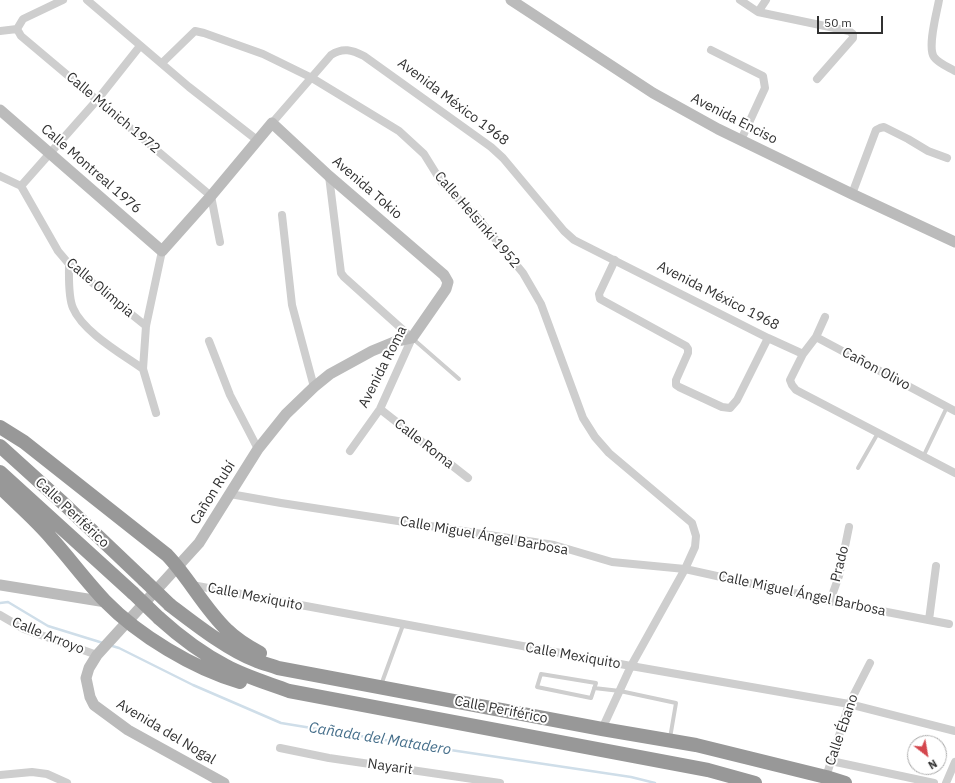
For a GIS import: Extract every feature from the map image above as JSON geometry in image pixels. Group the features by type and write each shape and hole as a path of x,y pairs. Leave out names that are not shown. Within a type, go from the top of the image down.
{"highway":[{"path":"0,427 24,442 112,510 167,555 178,566 213,615 228,631 249,647 283,662 348,680"},
{"name":"Calle Periférico","path":"0,446 63,503 170,605 214,637 256,661 278,668 318,676 348,680 602,729 696,745 845,783"},
{"name":"Calle Periférico","path":"0,472 159,618 191,645 227,667 256,679 289,691 708,770 755,783"},
{"path":"0,487 48,535 125,626 198,665 236,681 262,689 289,691"}],"street":[{"path":"0,31 17,29 23,20 63,0"},
{"path":"87,0 189,87 257,140"},
{"name":"Avenida Enciso","path":"511,0 523,3 653,93 718,129 955,242"},
{"path":"740,0 758,12 849,31 853,34 852,38 817,79"},
{"path":"758,12 766,0"},
{"path":"939,0 932,45 933,54 934,58 939,62 955,71"},
{"name":"Calle Múnich 1972","path":"17,29 21,36 98,99 211,196"},
{"name":"Calle Helsinki 1952","path":"162,63 195,31 204,33 263,54 312,78 399,131 424,154 442,183 482,223 523,273 541,304 583,418 595,437 609,453 692,523 696,536 695,547 685,569"},
{"path":"0,176 21,186 98,99 140,46"},
{"name":"Avenida México 1968","path":"143,369 146,326 162,252 331,55 345,49 364,56 499,154 564,231 574,240 768,338 803,354"},
{"path":"711,50 763,76 765,88 741,140"},
{"name":"Calle Montreal 1976","path":"0,110 51,153 162,252"},
{"name":"Avenida Tokio","path":"272,123 329,176 444,275"},
{"path":"852,194 876,130 880,128 884,127 908,138 928,151 947,158"},
{"path":"329,176 341,273 412,338"},
{"name":"Calle Olimpia","path":"21,186 58,252 68,264 146,326"},
{"path":"211,196 220,242"},
{"path":"282,215 292,305 314,386"},
{"path":"615,260 599,294 600,299 686,346 688,353 676,380 676,385 679,387 722,407 730,408 737,400 768,338"},
{"path":"68,264 72,307 90,330 143,369 156,413"},
{"name":"Avenida Roma","path":"350,451 380,409 412,338 446,289 448,282 444,275"},
{"path":"825,317 816,337 803,354 790,380 796,390 955,473"},
{"name":"Cañon Olivo","path":"816,337 955,410"},
{"name":"Cañon Rubí","path":"94,704 90,697 86,678 89,668 100,652 199,543 258,449 286,414 314,386 330,374 372,351 394,342 412,338"},
{"path":"209,340 230,395 258,449"},
{"name":"Calle Roma","path":"380,409 468,478"},
{"name":"Calle Miguel Ángel Barbosa","path":"230,494 554,545 612,562 685,569 830,601 948,624"},
{"name":"Prado","path":"830,601 839,576 849,527"},
{"path":"929,620 936,566"},
{"path":"602,729 631,666 685,569"},
{"path":"0,584 106,602"},
{"name":"Calle Mexiquito","path":"191,585 403,625 849,704 955,731"},
{"name":"Calle Arroyo","path":"0,615 24,629 100,652"},
{"name":"Calle Ébano","path":"826,777 849,704 870,663"},
{"name":"Avenida del Nogal","path":"94,704 128,730 224,783"},
{"name":"Nayarit","path":"280,748 329,758 500,783"},
{"path":"831,761 934,783"},
{"path":"946,783 955,762"},
{"path":"0,775 32,772 47,774 67,783"}],"lane":[{"path":"412,338 459,379"},
{"path":"923,457 947,407"},
{"path":"858,468 878,433"},
{"path":"380,687 403,625"},
{"path":"541,674 596,683 594,688 590,698 537,687 541,674"},
{"path":"594,688 620,691 676,703 670,741"}],"waterway":[{"path":"0,603 8,602 48,626 103,643"},
{"name":"Cañada del Matadero","path":"109,645 119,648 193,685 281,723 631,777 655,783"}]}
